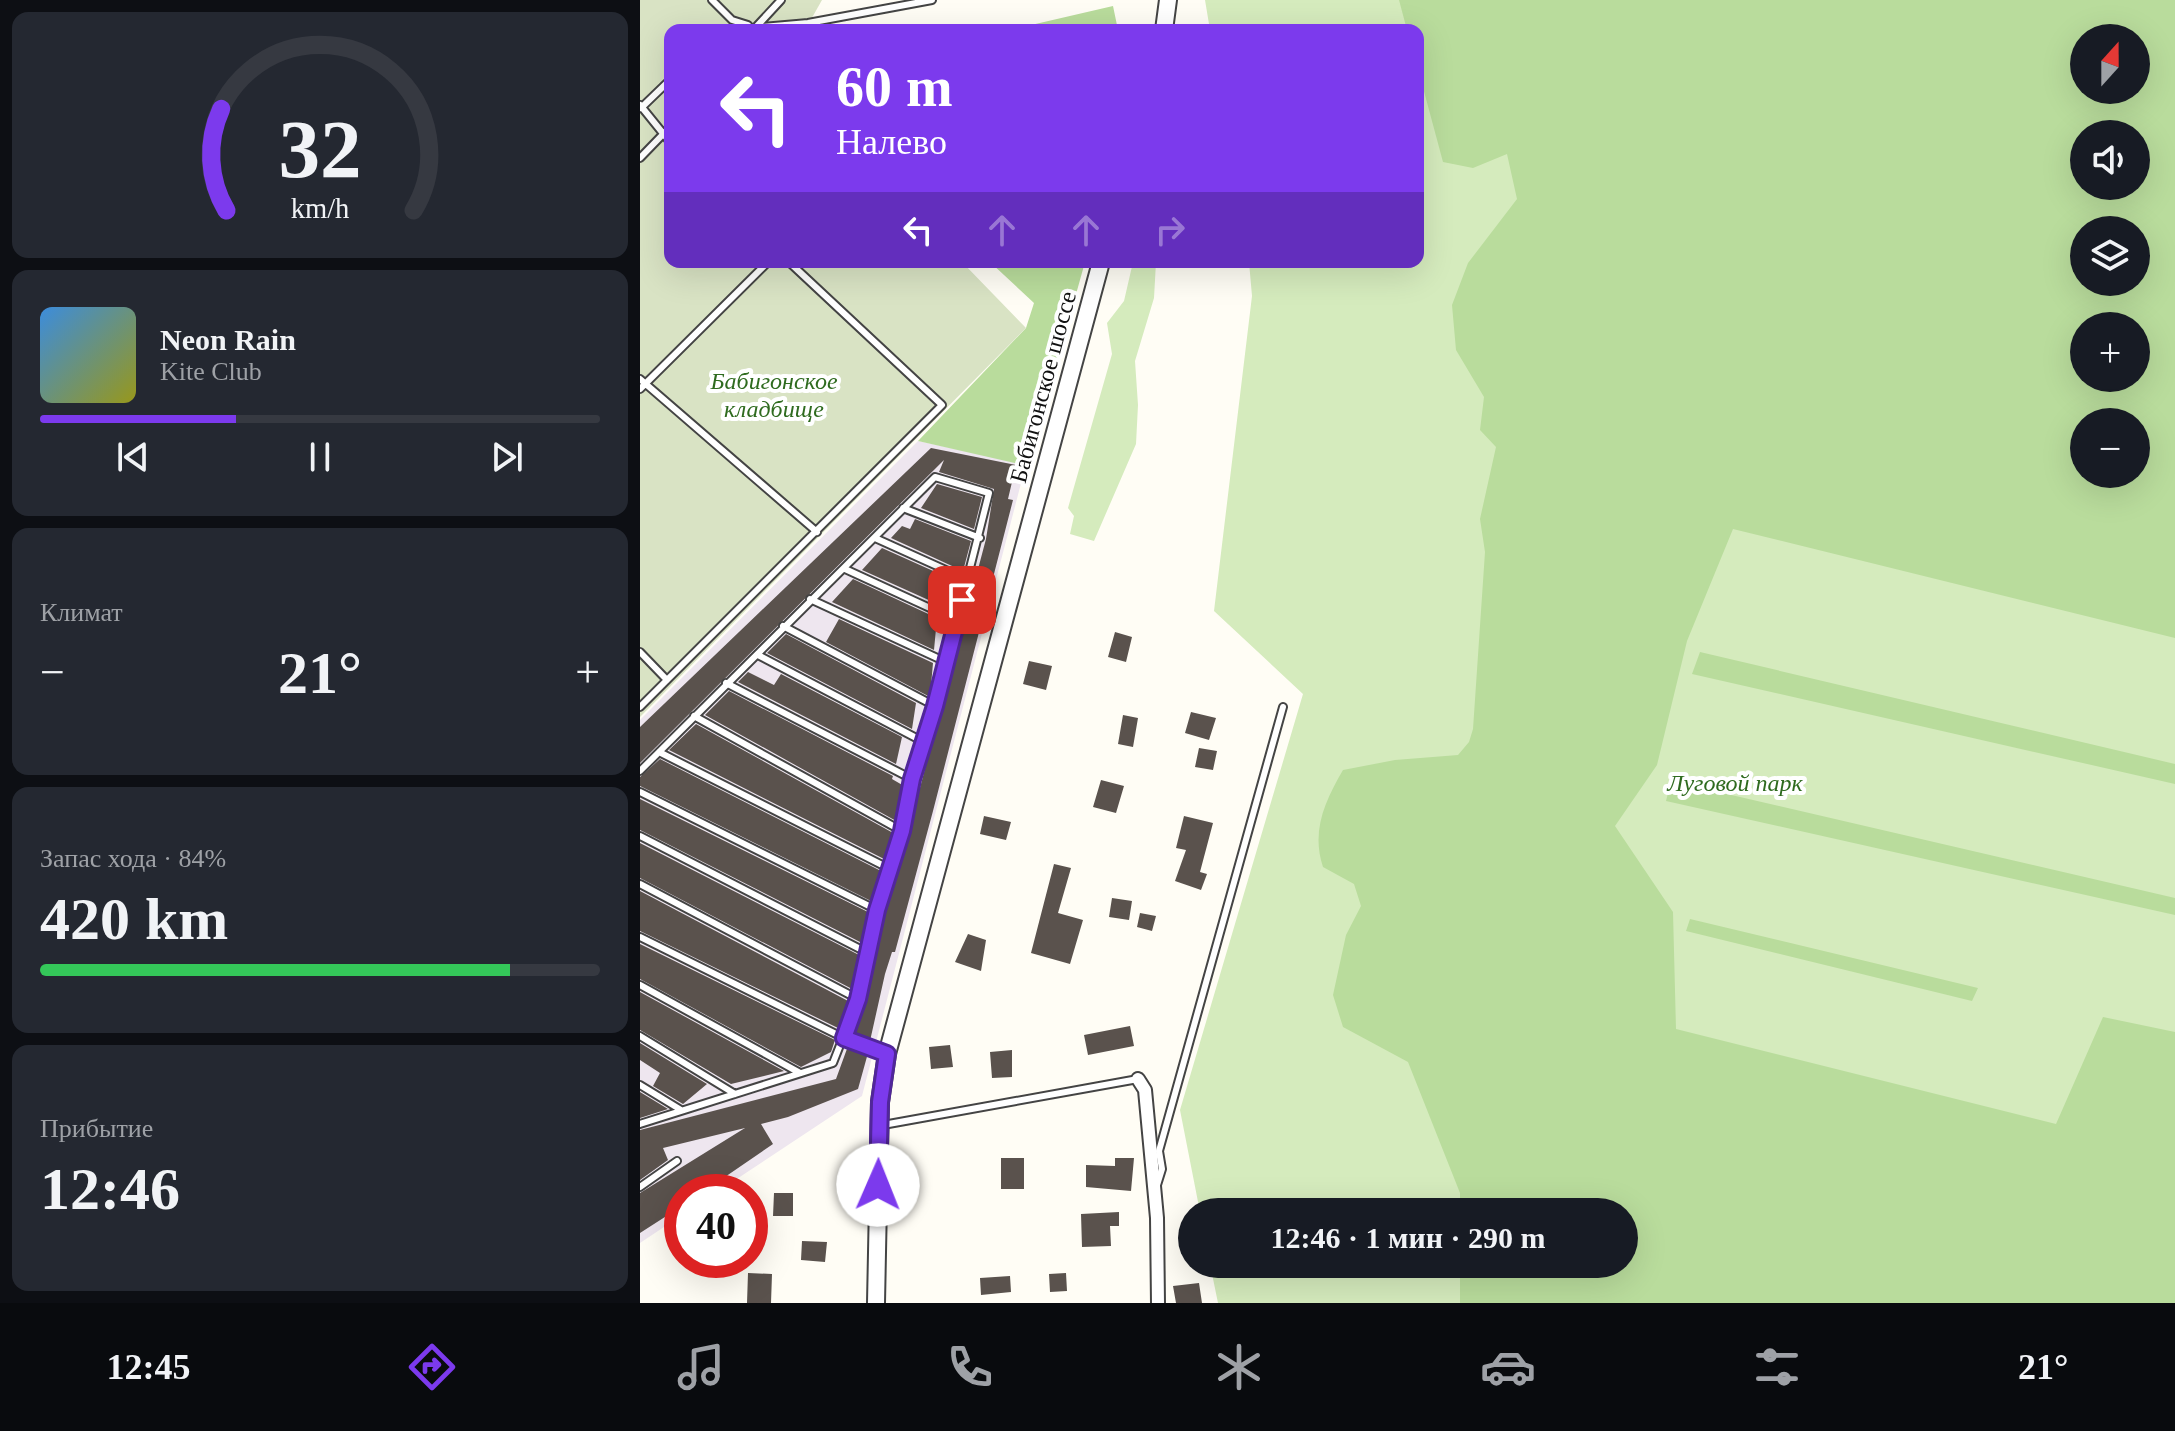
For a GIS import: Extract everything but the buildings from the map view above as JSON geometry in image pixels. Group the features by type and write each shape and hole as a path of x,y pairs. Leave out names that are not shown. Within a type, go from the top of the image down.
{"street":[{"path":"1165,24 1168,0"},
{"name":"Бабигонское шоссе","path":"876,1303 880,1125 887,1054 1099,268"},
{"path":"1138,1079 1145,1090 1155,1193 1158,1303"}],"lane":[{"path":"712,0 732,20 742,24"},
{"path":"759,24 781,0"},
{"path":"799,24 932,0"},
{"path":"640,158 663,135 641,107 664,86"},
{"path":"762,268 642,384 817,532"},
{"path":"640,707 942,405 795,268"},
{"path":"640,771 935,477 989,493 935,706 912,779 902,831 866,952 858,999 833,1063 640,1124"},
{"path":"903,508 980,538"},
{"path":"875,538 968,580"},
{"path":"845,569 956,620"},
{"path":"810,599 946,662"},
{"path":"783,626 935,706"},
{"path":"640,652 667,680"},
{"path":"758,655 922,741"},
{"path":"726,683 912,779"},
{"path":"1155,1193 1162,1169 1159,1151 1283,707"},
{"path":"694,716 902,831"},
{"path":"659,752 890,869"},
{"path":"640,792 877,910"},
{"path":"640,836 866,952"},
{"path":"640,884 858,999"},
{"path":"640,937 844,1038 887,1054"},
{"path":"640,985 800,1073"},
{"path":"640,1036 735,1094"},
{"path":"880,1125 1138,1079"},
{"path":"640,1085 682,1110"},
{"path":"640,1187 677,1161"}],"shaded area":[{"path":"918,441 1026,464 862,1096 744,1174 664,1174 664,1227 640,1243 640,720"}],"green space":[{"name":"Бабигонское кладбище","path":"640,0 822,0 808,24 664,24 664,268 968,268 1026,328 640,717"},
{"name":"Луговой парк","path":"1205,0 2175,0 2175,1303 1218,1303 1213,1278 1638,1278 1638,1198 1197,1198 1180,1110 1303,694 1214,611 1252,296 1250,268 1424,268 1424,24 1209,24"},
{"path":"1399,0 2175,0 2175,638 1733,529 1687,641 1657,765 1615,826 1673,912 1676,1029 2056,1124 2103,1017 2175,1032 2175,1303 1460,1303 1460,1278 1638,1278 1638,1198 1460,1198 1408,1062 1343,1027 1333,995 1346,935 1361,906 1354,884 1323,867 1320,854 1319,829 1336,782 1343,770 1395,760 1458,755 1469,742 1473,729 1485,552 1480,519 1496,447 1480,430 1484,397 1456,350 1452,305 1468,263 1517,199 1507,154 1473,168 1443,162 1424,91 1424,24 1405,24"},
{"path":"1113,6 1117,24 1035,24"},
{"path":"996,268 1083,268 1028,466 918,441 1026,328 1034,303"},
{"path":"1132,268 1156,268 1154,298 1135,361 1138,405 1136,444 1094,541 1070,534 1074,516 1068,508 1112,354 1107,323 1124,301"},
{"path":"1700,652 2175,764 2175,784 1692,674"},
{"path":"1671,781 2175,898 2175,915 1666,801"},
{"path":"1690,919 1978,988 1972,1001 1686,931"}],"route":[{"path":"878,1185 880,1102 887,1054 844,1038 858,999 866,952 902,831 912,779 935,706 962,600"}]}
